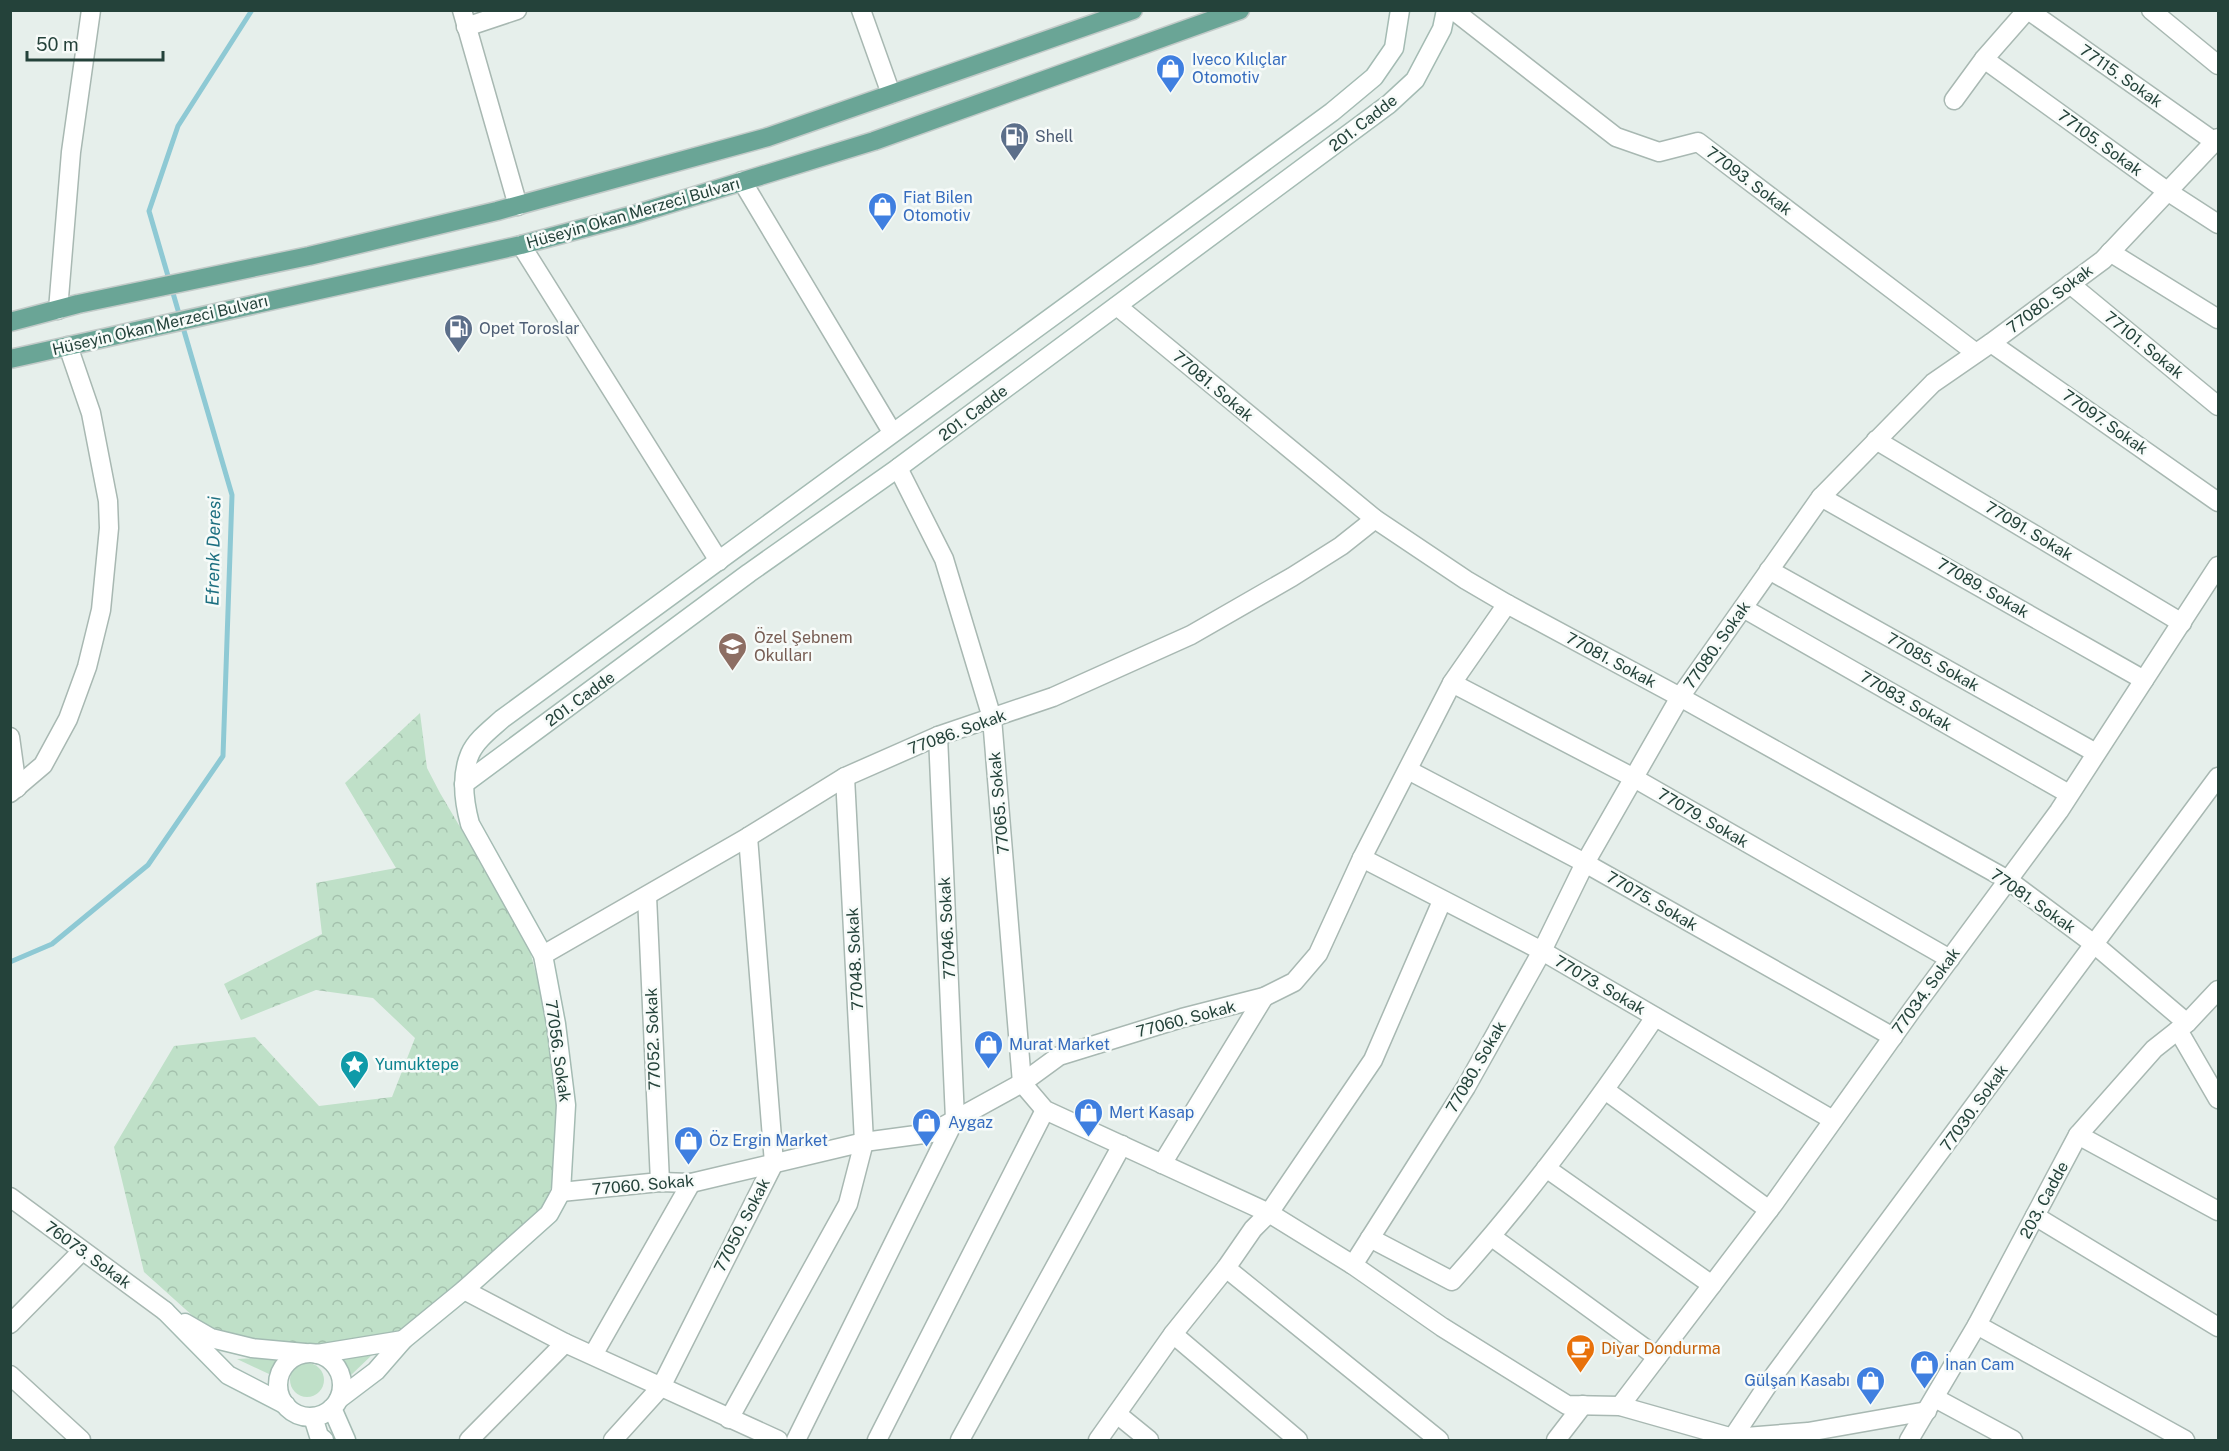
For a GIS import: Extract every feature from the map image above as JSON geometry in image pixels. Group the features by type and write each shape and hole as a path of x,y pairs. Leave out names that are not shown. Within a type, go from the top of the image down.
{"main road":[{"path":"10,322 78,304 309,256 518,206 768,137 1132,10"},
{"name":"Hüseyin Okan Merzeci Bulvarı","path":"12,360 521,245 633,214 874,141 1240,10"}],"street":[{"path":"58,310 71,152 91,10"},
{"path":"517,10 464,19 518,206"},
{"path":"861,10 891,94"},
{"name":"201. Cadde","path":"464,784 470,754 484,734 502,719 1374,77 1394,48 1400,10"},
{"name":"201. Cadde","path":"464,784 749,573 898,468 1389,104 1415,80 1442,29 1446,10"},
{"name":"77093. Sokak","path":"1453,10 1616,137 1659,152 1698,142 1983,348"},
{"path":"1954,100 1984,59 2027,10"},
{"name":"77115. Sokak","path":"2027,10 2217,140"},
{"path":"2151,10 2218,65"},
{"name":"77105. Sokak","path":"1984,59 2167,191 2218,224"},
{"name":"77080. Sokak","path":"1353,1265 1466,1088 1542,951 1585,863 1680,697 1821,497 1933,383 2070,284 2110,252 2217,140"},
{"path":"742,181 892,432"},
{"path":"521,245 719,561"},
{"path":"2110,252 2218,319"},
{"name":"77101. Sokak","path":"2070,284 2218,406"},
{"name":"77081. Sokak","path":"1117,306 1374,519 1466,580 2008,880 2094,944 2183,1026 2218,1099"},
{"path":"14,790 43,765 68,719 87,667 101,610 109,528 108,501 91,413 68,346"},
{"name":"77097. Sokak","path":"1983,348 2218,502"},
{"name":"77091. Sokak","path":"1876,440 2182,623"},
{"name":"77065. Sokak","path":"898,468 944,559 992,718 1022,1083"},
{"name":"77089. Sokak","path":"1821,497 2144,680"},
{"name":"77086. Sokak","path":"543,955 748,837 845,777 938,736 1053,697 1191,635 1341,546 1374,519"},
{"name":"77034. Sokak","path":"1620,1406 1769,1210 2008,880 2069,794 2218,566"},
{"name":"77085. Sokak","path":"1769,570 2096,753"},
{"name":"77060. Sokak","path":"561,1192 660,1182 691,1183 864,1142 931,1133 1022,1083 1059,1056 1182,1018 1264,997 1294,982 1318,954 1362,858 1452,683 1507,604"},
{"name":"77083. Sokak","path":"1743,608 2069,794"},
{"name":"77079. Sokak","path":"1452,683 1634,778 1950,959"},
{"name":"77046. Sokak","path":"938,736 955,1119"},
{"path":"10,737 14,790"},
{"name":"77075. Sokak","path":"1408,770 1585,863 1893,1037"},
{"name":"77048. Sokak","path":"729,1419 848,1204 864,1142 845,777"},
{"name":"77030. Sokak","path":"1732,1439 1775,1374 2218,777"},
{"name":"77056. Sokak","path":"336,1403 376,1371 403,1340 464,1290 549,1214 561,1192 567,1105 556,1024 543,955 470,824 464,802 464,784"},
{"name":"77050. Sokak","path":"613,1440 661,1387 774,1163 748,837"},
{"name":"77073. Sokak","path":"1362,858 1542,951 1833,1120"},
{"name":"77052. Sokak","path":"647,896 660,1182"},
{"path":"1098,1440 1173,1334 1226,1268 1253,1229 1269,1213 1373,1060 1442,901"},
{"name":"203. Cadde","path":"1909,1440 1977,1325 2078,1135 2154,1049 2183,1026 2218,990"},
{"path":"1162,1164 1264,997"},
{"path":"1370,1238 1452,1281 1492,1237 1546,1168 1605,1090 1655,1017"},
{"path":"1022,1083 1045,1110 1269,1213 1353,1265 1442,1327 1567,1405 1620,1406 1732,1439 1808,1432 1931,1404 2013,1440"},
{"path":"1605,1090 1769,1210"},
{"path":"877,1440 1045,1110"},
{"path":"796,1440 955,1119"},
{"path":"2078,1135 2218,1211"},
{"path":"960,1440 1122,1145"},
{"path":"1546,1168 1712,1285"},
{"path":"593,1355 691,1183"},
{"name":"76073. Sokak","path":"10,1197 165,1311"},
{"path":"2035,1216 2218,1327"},
{"path":"1492,1237 1657,1357"},
{"path":"10,1324 82,1251"},
{"path":"1226,1268 1439,1440"},
{"path":"464,1290 565,1343 778,1440"},
{"path":"165,1311 211,1338 252,1348 311,1354 328,1359 337,1367 341,1377 342,1388 336,1403 323,1414 313,1417 293,1412 228,1375 165,1311"},
{"path":"1977,1325 2185,1440"},
{"path":"1173,1334 1298,1440"},
{"path":"286,1406 278,1387 279,1377 285,1366 294,1358 403,1340"},
{"path":"469,1440 565,1343"},
{"path":"10,1375 81,1440"},
{"path":"336,1403 346,1440"},
{"path":"1556,1440 1583,1405"},
{"path":"1117,1414 1149,1440"},
{"path":"313,1417 319,1439"}],"green space":[{"name":"Yumuktepe","path":"420,713 427,768 529,947 541,993 560,1108 552,1185 545,1204 537,1215 415,1322 389,1335 360,1344 297,1349 204,1326 144,1272 114,1147 174,1046 255,1037 319,1106 392,1097 415,1038 373,998 316,990 241,1020 224,984 322,934 316,883 396,868 345,783"},
{"path":"374,1353 349,1377 338,1358"},
{"path":"277,1357 269,1374 237,1359"},
{"path":"307,1363 319,1368 324,1380 319,1392 307,1397 295,1392 290,1380 295,1368"}],"waterway":[{"name":"Efrenk Deresi","path":"10,962 52,944 148,865 223,756 232,495 149,211 178,126 252,10"}],"place":[{"name":"Iveco Kılıçlar Otomotiv","path":"1171,94"},
{"name":"Shell","path":"1014,162"},
{"name":"Fiat Bilen Otomotiv","path":"882,232"},
{"name":"Opet Toroslar","path":"458,354"},
{"name":"Özel Şebnem Okulları","path":"733,672"},
{"name":"Murat Market","path":"988,1070"},
{"name":"Yumuktepe","path":"354,1090"},
{"name":"Mert Kasap","path":"1088,1138"},
{"name":"Aygaz","path":"927,1148"},
{"name":"Öz Ergin Market","path":"688,1166"},
{"name":"Diyar Dondurma","path":"1580,1374"},
{"name":"İnan Cam","path":"1924,1390"},
{"name":"Gülşan Kasabı","path":"1871,1406"}]}
